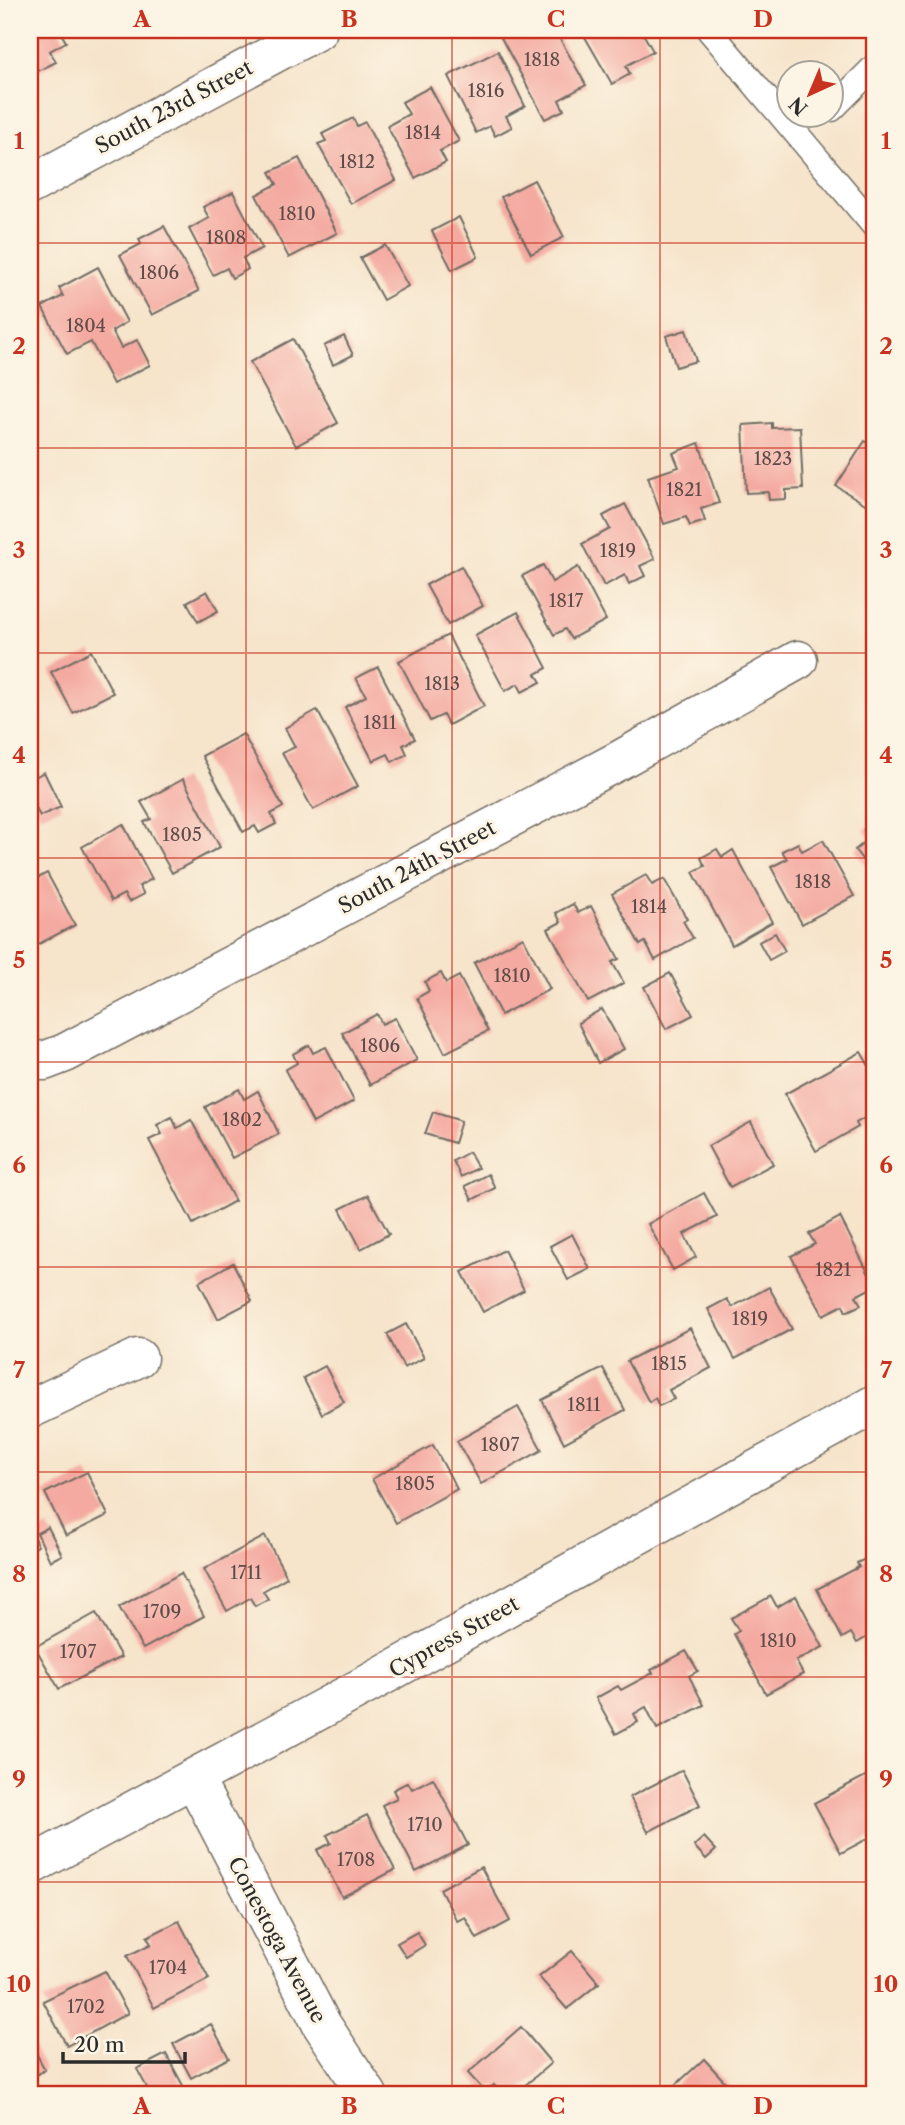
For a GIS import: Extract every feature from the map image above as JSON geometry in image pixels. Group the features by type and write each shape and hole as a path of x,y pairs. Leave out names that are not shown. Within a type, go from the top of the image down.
{"street":[{"name":"South 23rd Street","path":"30,185 318,30"},
{"name":"South 24th Street","path":"30,1059 44,1061 65,1053 618,761 798,660"},
{"path":"30,1409 138,1358"},
{"name":"Cypress Street","path":"30,1866 194,1779 875,1404"},
{"name":"Conestoga Avenue","path":"194,1779 322,2025 368,2095"}],"lane":[{"path":"709,30 875,228"},
{"path":"846,94 875,66"},
{"path":"801,139 810,130"}],"building":[{"path":"30,30 59,30 66,42 50,51 56,62 34,73 30,64"},
{"path":"507,30 555,30 586,85 559,100 564,110 545,119 499,34"},
{"path":"581,30 641,30 653,51 626,66 630,74 612,84"},
{"path":"498,51 525,106 506,116 512,127 495,136 490,126 476,133 448,76"},
{"path":"430,87 459,141 440,151 446,162 415,178 387,126 409,114 402,102"},
{"path":"353,118 357,126 365,122 396,180 351,204 318,144 326,141 322,134"},
{"path":"299,158 337,233 289,258 256,195 277,184 270,172"},
{"path":"534,180 564,237 531,254 501,197"},
{"path":"233,192 262,248 243,258 248,269 232,278 227,268 213,275 189,229 209,218 203,207"},
{"path":"459,217 478,257 452,270 432,231"},
{"path":"164,226 199,291 152,315 120,255 141,244 139,239"},
{"path":"385,245 408,286 383,300 360,258"},
{"path":"98,267 127,322 112,331 121,348 137,340 150,365 113,384 91,342 67,354 42,307 63,296 59,288"},
{"path":"686,330 696,361 676,367 666,336"},
{"path":"344,336 353,355 333,365 324,346"},
{"path":"293,339 338,423 296,446 250,362"},
{"path":"772,423 772,428 800,427 803,489 786,490 786,499 769,500 768,492 746,493 743,425"},
{"path":"865,441 875,448 875,510 836,486"},
{"path":"699,443 719,503 701,509 705,521 690,526 686,517 664,524 648,477 679,467 673,453"},
{"path":"625,504 655,559 640,566 645,576 629,584 625,575 604,586 582,544 610,529 603,516"},
{"path":"543,565 552,582 578,567 606,620 571,639 565,629 554,635 522,576"},
{"path":"461,566 483,606 448,625 426,585"},
{"path":"207,591 218,611 198,622 187,602"},
{"path":"518,612 547,668 536,674 541,682 522,692 518,684 505,691 475,635"},
{"path":"448,635 484,706 449,725 443,715 430,721 399,661"},
{"path":"91,651 113,693 73,713 51,672"},
{"path":"378,667 415,739 403,745 407,754 392,762 388,754 373,761 345,707 366,696 356,678"},
{"path":"317,710 358,786 313,810 282,753 295,747 285,728"},
{"path":"243,734 283,807 271,814 276,824 259,833 255,826 243,832 202,756"},
{"path":"44,772 61,807 40,816 30,797 30,780"},
{"path":"183,779 220,847 172,873 144,822 151,819 141,802"},
{"path":"875,821 875,876 855,850 870,838 864,830"},
{"path":"123,824 152,879 139,886 144,894 129,902 124,894 111,901 82,847"},
{"path":"823,840 854,896 802,924 771,867 787,859 782,851 798,843 802,851"},
{"path":"717,849 722,857 733,850 772,922 732,945 693,872 705,866 701,858"},
{"path":"47,873 75,925 39,944 34,935 30,937 30,882"},
{"path":"646,875 652,885 664,879 687,919 683,921 693,938 655,960 645,942 640,945 612,894"},
{"path":"573,904 578,913 591,906 619,959 612,962 624,983 588,1002 548,929 561,922 556,913"},
{"path":"775,933 785,951 769,960 759,942"},
{"path":"523,937 550,989 501,1015 474,963"},
{"path":"441,973 446,983 459,976 488,1031 445,1053 417,998 429,991 425,982"},
{"path":"670,973 693,1015 666,1029 644,987"},
{"path":"602,1009 624,1049 598,1063 578,1023"},
{"path":"377,1014 382,1024 395,1018 417,1060 370,1085 342,1033"},
{"path":"309,1045 313,1053 326,1047 354,1101 313,1123 285,1070 297,1063 293,1054"},
{"path":"861,1052 875,1076 875,1112 856,1123 858,1127 816,1151 785,1094"},
{"path":"239,1089 244,1099 258,1091 279,1134 232,1158 205,1107"},
{"path":"433,1112 461,1121 454,1143 425,1134"},
{"path":"172,1117 177,1128 191,1120 235,1201 193,1224 149,1140 162,1134 157,1125"},
{"path":"751,1122 773,1164 730,1187 708,1146"},
{"path":"469,1152 478,1168 461,1177 453,1161"},
{"path":"488,1174 495,1188 472,1200 465,1186"},
{"path":"704,1193 717,1217 684,1234 696,1257 673,1270 648,1224"},
{"path":"875,1193 875,1214 867,1198"},
{"path":"368,1195 389,1234 361,1249 340,1209"},
{"path":"840,1217 875,1286 856,1296 861,1305 846,1312 843,1305 823,1315 791,1256 815,1244 809,1234"},
{"path":"572,1234 590,1269 568,1280 550,1246"},
{"path":"504,1250 524,1290 483,1312 462,1272"},
{"path":"233,1263 252,1301 218,1319 199,1282"},
{"path":"769,1287 792,1329 735,1359 708,1309 727,1299 732,1307"},
{"path":"406,1324 424,1358 404,1368 387,1334"},
{"path":"690,1328 711,1368 669,1390 674,1399 659,1406 655,1398 649,1402 627,1361"},
{"path":"325,1366 344,1402 322,1414 303,1378"},
{"path":"603,1368 625,1410 564,1443 542,1400"},
{"path":"518,1407 542,1450 481,1484 457,1441"},
{"path":"433,1445 457,1489 396,1523 372,1479"},
{"path":"87,1472 108,1515 66,1536 45,1493"},
{"path":"48,1527 62,1555 50,1561 37,1533"},
{"path":"30,1530 38,1546 30,1551"},
{"path":"265,1536 287,1577 263,1591 268,1599 255,1606 250,1598 227,1611 204,1569"},
{"path":"875,1554 875,1618 869,1621 874,1633 857,1643 851,1633 842,1638 817,1589 859,1567 857,1563"},
{"path":"181,1573 204,1616 143,1649 119,1607"},
{"path":"771,1596 777,1607 796,1596 823,1647 796,1661 803,1674 766,1694 734,1634 739,1631 731,1618"},
{"path":"96,1613 121,1657 59,1689 35,1647"},
{"path":"686,1651 698,1671 689,1676 704,1705 657,1729 646,1707 634,1714 638,1722 616,1734 596,1698 618,1686 621,1690"},
{"path":"682,1770 700,1805 648,1832 630,1797"},
{"path":"873,1772 875,1835 841,1853 814,1803"},
{"path":"433,1778 468,1845 416,1872 382,1805 397,1798 393,1790 408,1782 412,1789"},
{"path":"367,1815 395,1870 342,1897 317,1850 331,1843 327,1835"},
{"path":"704,1837 716,1850 706,1859 694,1846"},
{"path":"481,1867 510,1921 477,1939 465,1917 457,1921 440,1889"},
{"path":"179,1921 209,1979 154,2008 127,1956 151,1944 147,1937"},
{"path":"417,1932 425,1945 406,1957 397,1943"},
{"path":"572,1951 599,1983 567,2009 539,1977"},
{"path":"105,1971 128,2013 67,2046 43,2001"},
{"path":"211,2024 229,2058 191,2078 173,2044"},
{"path":"521,2027 551,2063 514,2095 502,2095 494,2085 485,2092 468,2073"},
{"path":"30,2041 45,2070 30,2078"},
{"path":"166,2054 186,2091 179,2095 151,2095 137,2069"},
{"path":"704,2059 737,2095 666,2094"}]}
